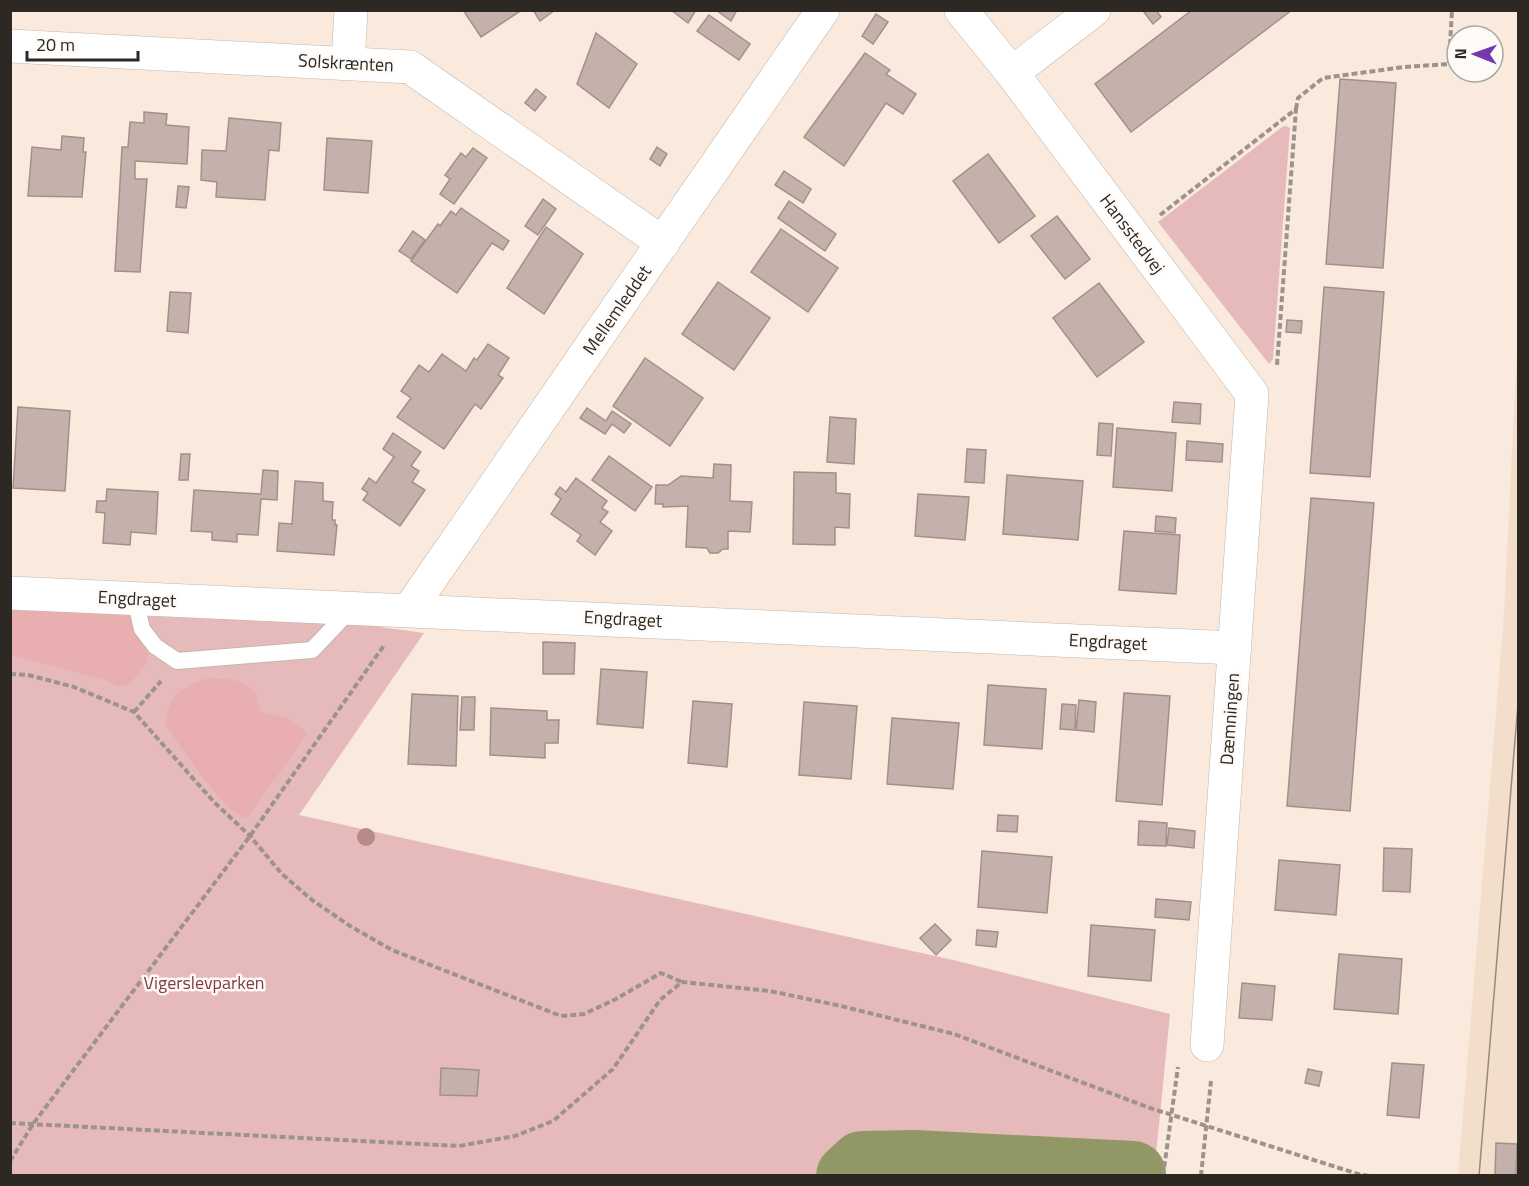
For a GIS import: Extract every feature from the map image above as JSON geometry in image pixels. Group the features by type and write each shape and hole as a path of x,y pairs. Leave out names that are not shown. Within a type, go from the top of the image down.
{"street":[{"path":"348,63 351,10"},
{"name":"Mellemleddet","path":"409,610 823,10"},
{"name":"Hansstedvej","path":"961,10 1012,73 1252,394"},
{"path":"1012,73 1094,10"},
{"name":"Solskrænten","path":"10,46 410,67 663,243"},
{"name":"Dæmningen","path":"1207,1045 1252,394"},
{"name":"Engdraget","path":"10,593 1235,648"}],"lane":[{"path":"135,598 142,629 155,646 177,661 312,650 351,609"}],"path":[{"path":"1252,394 1276,368 1298,98 1323,78 1404,67 1449,64 1452,10"},
{"path":"1134,236 1296,109"},
{"path":"10,1161 33,1124 250,836 409,610"},
{"path":"134,712 177,661"},
{"path":"10,674 28,675 74,687 134,712 214,802 250,836 282,874 312,900 350,926 392,950 561,1016 584,1014 661,973 682,982 770,991 954,1034 1072,1080 1172,1115 1369,1176"},
{"path":"10,1123 459,1146 515,1136 553,1121 613,1069 660,1000 682,982"},
{"path":"1201,1176 1213,1063 1207,1045"},
{"path":"1163,1176 1172,1115"}],"shaded area":[{"path":"1518,329 1518,1175 1458,1176 1504,615"},
{"path":"11,607 130,612 136,634 148,651 147,661 130,684 120,687 101,679 11,655"},
{"path":"209,678 228,679 246,685 255,693 261,712 288,718 308,733 247,818 237,814 215,792 165,724 170,705 178,693 191,684"}],"green space":[{"path":"1286,126 1290,128 1273,359 1269,364 1158,222"},
{"name":"Vigerslevparken","path":"11,607 366,625 424,633 299,815 953,960 1170,1014 1154,1175 11,1175"}],"building":[{"path":"463,10 522,10 481,37"},
{"path":"533,10 555,10 540,21"},
{"path":"671,10 696,10 688,23"},
{"path":"716,10 737,10 731,21"},
{"path":"1156,10 1161,17 1153,24 1144,12"},
{"path":"1192,10 1292,10 1131,132 1095,84"},
{"path":"876,14 888,22 873,44 862,36"},
{"path":"709,15 750,44 739,60 697,31"},
{"path":"596,33 637,64 609,108 577,84"},
{"path":"865,53 890,70 886,74 916,94 903,114 886,103 844,166 804,137"},
{"path":"1340,79 1396,83 1383,268 1326,264"},
{"path":"536,89 546,97 535,111 525,103"},
{"path":"144,112 167,114 166,125 189,127 187,164 135,161 135,179 147,179 140,272 115,271 122,147 128,147 130,122 144,123"},
{"path":"229,118 281,123 279,151 269,150 265,200 216,197 217,182 201,180 202,150 226,151"},
{"path":"62,136 84,138 83,152 86,152 82,197 28,196 32,147 61,150"},
{"path":"327,138 372,141 368,193 324,190"},
{"path":"657,147 667,154 660,166 650,159"},
{"path":"473,148 487,158 454,204 440,194 450,179 445,175 461,153 466,157"},
{"path":"988,154 1035,216 999,243 953,181"},
{"path":"784,171 811,189 803,203 775,185"},
{"path":"178,186 189,187 186,208 176,207"},
{"path":"543,199 556,209 538,235 525,226"},
{"path":"789,201 836,234 825,251 778,218"},
{"path":"461,208 509,241 503,250 492,243 457,293 411,261 438,224 440,226 451,211 456,215"},
{"path":"1057,216 1090,259 1065,279 1031,236"},
{"path":"546,227 583,254 544,314 507,288"},
{"path":"781,229 838,268 808,312 751,272"},
{"path":"413,231 425,240 411,259 399,251"},
{"path":"718,282 770,318 734,370 682,334"},
{"path":"1099,283 1144,342 1097,377 1053,318"},
{"path":"1324,287 1384,292 1370,477 1310,473"},
{"path":"170,292 191,293 188,333 167,331"},
{"path":"1287,320 1302,321 1301,333 1286,332"},
{"path":"488,344 509,358 498,375 503,378 481,409 475,404 444,449 397,417 411,398 401,391 419,365 429,372 442,354 466,371 474,358 477,360"},
{"path":"645,358 703,398 670,446 613,406"},
{"path":"1174,402 1201,404 1200,424 1172,422"},
{"path":"18,407 70,411 65,491 13,488"},
{"path":"587,408 606,421 612,411 631,424 624,433 612,424 605,434 580,418"},
{"path":"830,417 856,419 854,464 827,462"},
{"path":"1099,423 1113,424 1111,456 1097,455"},
{"path":"1117,428 1176,433 1172,491 1113,487"},
{"path":"393,433 421,452 411,466 419,471 412,482 425,490 400,526 363,500 368,493 362,489 369,478 376,483 394,457 383,449"},
{"path":"1187,441 1223,444 1222,462 1186,460"},
{"path":"967,449 986,450 984,483 965,482"},
{"path":"181,454 190,454 188,480 179,480"},
{"path":"609,456 652,487 635,511 592,480"},
{"path":"714,464 731,465 730,501 752,502 750,532 728,531 728,549 710,553 707,548 686,547 688,506 663,507 663,504 655,504 656,485 668,485 681,476 713,478"},
{"path":"263,470 278,471 277,500 261,499 258,535 237,534 237,542 212,540 212,532 191,531 194,490 261,494"},
{"path":"794,472 836,473 836,493 850,494 849,528 835,527 835,545 793,544"},
{"path":"1007,475 1083,481 1078,540 1003,534"},
{"path":"576,478 607,501 602,508 608,512 600,522 612,531 595,555 577,541 581,535 551,514 561,499 555,494 560,487 566,492"},
{"path":"295,481 323,483 323,501 333,502 332,520 335,520 335,525 337,525 334,555 277,551 279,523 292,524"},
{"path":"107,489 158,492 156,534 131,532 130,545 103,543 105,513 96,512 97,501 106,501"},
{"path":"918,494 969,497 965,540 915,536"},
{"path":"1311,498 1374,503 1350,811 1287,806"},
{"path":"1156,516 1176,518 1175,533 1155,531"},
{"path":"1124,531 1180,535 1176,594 1119,590"},
{"path":"543,642 575,643 574,674 543,674"},
{"path":"601,669 647,672 643,728 597,724"},
{"path":"988,685 1046,689 1042,749 984,745"},
{"path":"1124,693 1170,696 1162,805 1116,801"},
{"path":"412,694 458,696 456,766 408,764"},
{"path":"462,697 475,697 474,730 460,730"},
{"path":"1079,700 1096,702 1094,732 1076,730"},
{"path":"693,701 732,704 727,767 688,763"},
{"path":"804,702 857,706 851,779 799,775"},
{"path":"1062,704 1076,705 1075,730 1060,729"},
{"path":"491,708 547,711 547,720 559,720 558,743 545,743 545,758 490,755"},
{"path":"892,718 959,723 953,789 887,784"},
{"path":"998,815 1018,816 1017,832 997,831"},
{"path":"1139,821 1167,823 1166,846 1138,845"},
{"path":"1169,828 1195,831 1194,848 1167,845"},
{"path":"1384,848 1412,849 1410,892 1383,891"},
{"path":"982,851 1052,857 1047,913 978,907"},
{"path":"1279,860 1340,865 1336,915 1275,910"},
{"path":"1156,899 1191,902 1189,920 1155,917"},
{"path":"935,924 951,940 936,955 920,938"},
{"path":"1091,925 1155,930 1151,981 1088,976"},
{"path":"977,930 998,932 996,947 976,945"},
{"path":"1339,954 1402,959 1398,1014 1334,1009"},
{"path":"1242,983 1275,986 1272,1020 1239,1018"},
{"path":"1392,1063 1424,1065 1419,1118 1387,1115"},
{"path":"441,1068 479,1070 477,1096 440,1095"},
{"path":"1308,1069 1322,1072 1319,1086 1305,1083"},
{"path":"1496,1143 1517,1144 1516,1176 1495,1176"}],"waterway":[{"path":"849,1176 862,1164 915,1163 1133,1174"}],"tram line":[{"path":"1479,1176 1518,704"}]}
